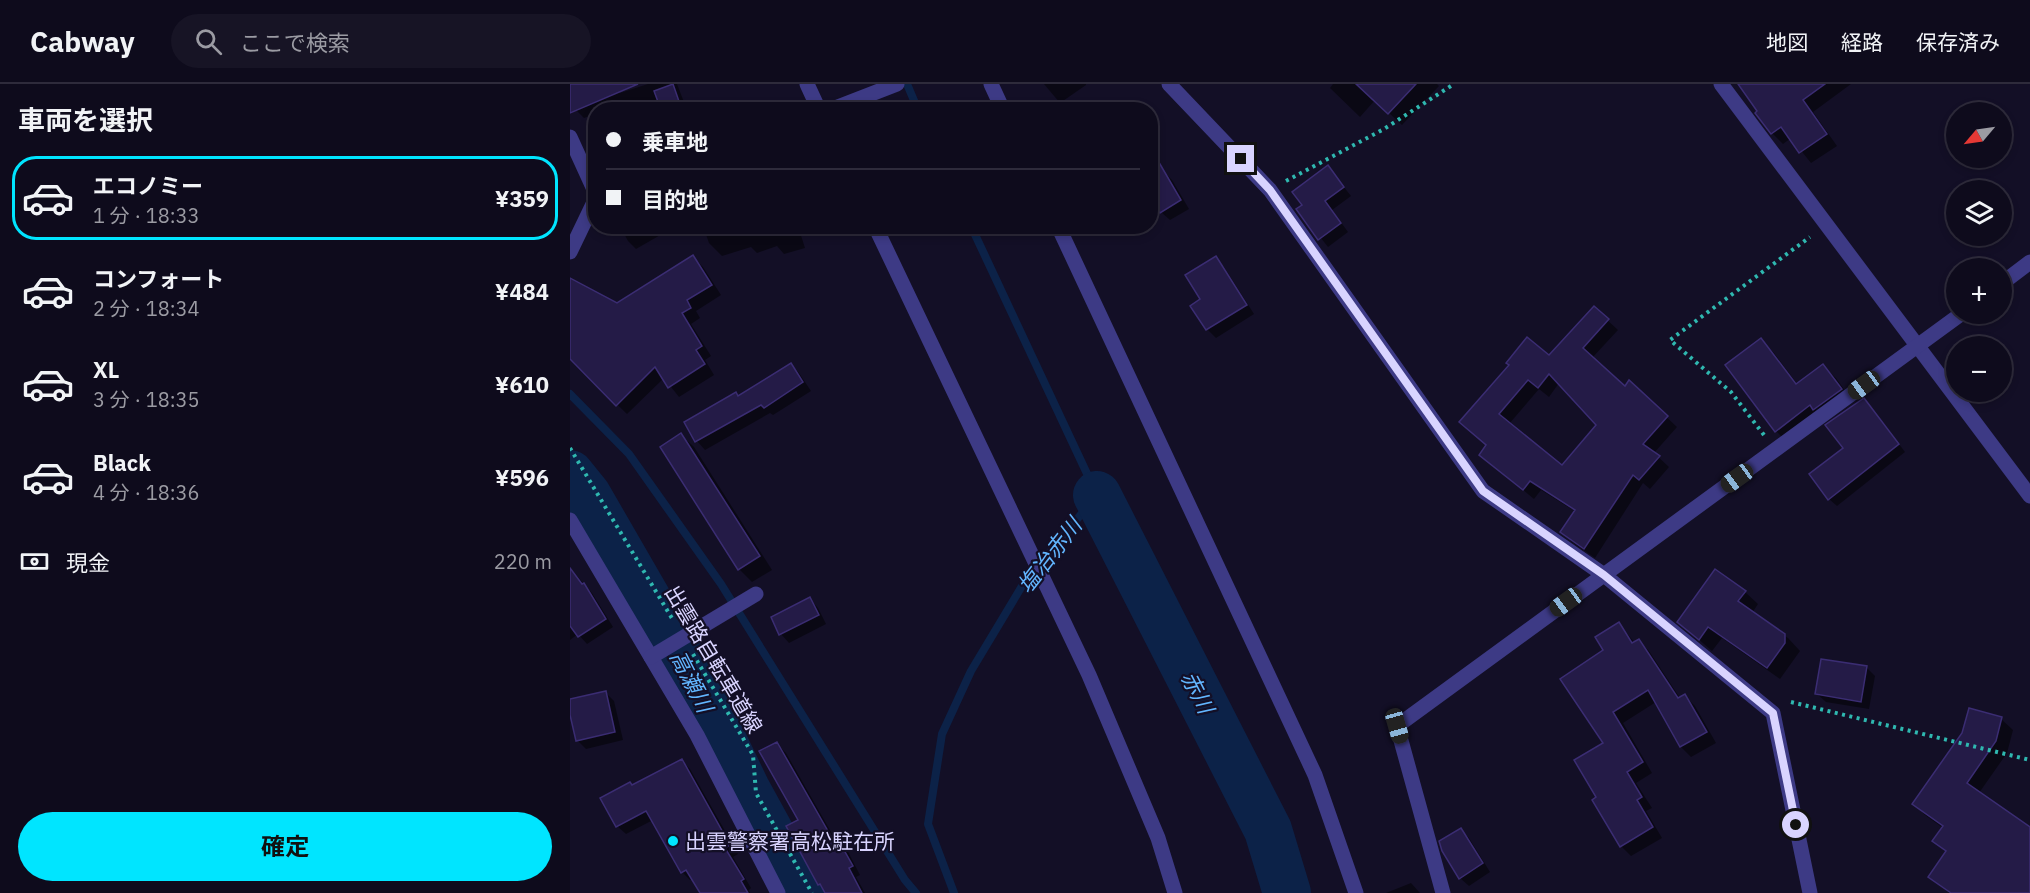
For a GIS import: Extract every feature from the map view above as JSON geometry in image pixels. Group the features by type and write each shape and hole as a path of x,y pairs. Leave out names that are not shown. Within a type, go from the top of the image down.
{"street":[{"path":"807,84 815,102"},
{"path":"851,102 897,84"},
{"path":"991,84 999,102"},
{"path":"1169,84 1270,190 1483,491 1604,575 1773,713 1810,893"},
{"path":"1721,84 2030,496"},
{"path":"570,137 588,178"},
{"path":"570,252 588,213"},
{"path":"879,234 1089,675 1158,838 1175,893"},
{"path":"1062,234 1315,775 1356,893"},
{"path":"2012,276 2030,262"},
{"path":"1443,893 1397,726 1948,324"},
{"path":"570,520 697,735 778,893"},
{"path":"651,657 756,594"}],"path":[{"path":"1270,190 1384,129 1454,84"},
{"path":"1775,450 1731,392 1670,340 1827,225"},
{"name":"出雲路自転車道線","path":"570,448 676,624"},
{"name":"出雲路自転車道線","path":"687,644 753,755 756,793 812,893"},
{"path":"1773,713 1788,701 2030,760"}],"building":[{"path":"570,84 638,84 596,102 588,102 588,105 570,113"},
{"path":"673,84 679,102 658,102 654,91"},
{"path":"1356,84 1416,84 1388,114"},
{"path":"1738,84 1825,84 1803,100 1827,134 1799,153 1781,127 1771,134"},
{"path":"1158,161 1181,200 1160,213 1158,210"},
{"path":"1328,165 1344,187 1325,201 1341,223 1318,240 1296,209 1302,205 1292,192"},
{"path":"693,255 712,285 687,300 691,308 682,313 702,346 696,350 705,364 668,388 655,367 616,406 570,359 570,278 617,303"},
{"path":"1216,256 1247,305 1206,330 1190,306 1200,299 1185,275"},
{"path":"1594,306 1609,319 1583,348 1625,386 1629,380 1668,416 1643,444 1660,456 1639,480 1633,475 1584,549 1560,532 1575,510 1530,481 1523,490 1479,455 1486,445 1459,422 1509,365 1506,363 1527,337 1549,355","holes":["1549,374 1596,425 1562,465 1499,414 1528,380 1538,388"]},
{"path":"1761,338 1796,384 1823,364 1842,389 1813,410 1810,405 1775,432 1725,365"},
{"path":"791,363 803,382 764,408 761,405 695,442 684,422 736,392 738,396"},
{"path":"1864,398 1899,444 1828,500 1809,474 1843,448 1825,425"},
{"path":"681,433 760,556 738,570 660,447"},
{"path":"570,568 582,584 584,583 606,619 578,637 570,626"},
{"path":"1715,569 1746,591 1738,601 1785,634 1785,643 1767,668 1708,627 1699,640 1677,622"},
{"path":"810,597 819,615 779,635 771,617"},
{"path":"1619,622 1632,643 1639,639 1678,698 1685,694 1707,732 1680,747 1648,690 1613,712 1643,762 1627,772 1642,797 1637,800 1653,827 1620,847 1592,800 1596,797 1574,760 1603,743 1560,679 1603,650 1595,637"},
{"path":"1821,659 1867,666 1861,702 1815,694"},
{"path":"606,691 615,732 576,741 570,715 570,699"},
{"path":"1969,708 2002,717 1996,741 1967,783 2030,827 2030,893 1951,893 1928,877 1946,851 1932,841 1943,826 1912,804 1962,733"},
{"path":"777,742 832,838 836,836 853,866 849,868 862,893 825,893 820,884 818,885 786,826 798,820 759,751"},
{"path":"682,759 730,845 725,848 744,879 741,881 748,893 700,893 686,870 681,873 646,811 616,827 600,798 630,782 632,785"},
{"path":"1461,828 1483,863 1459,879 1442,851 1439,841"}],"waterway":[{"name":"塩冶赤川","path":"907,84 915,102"},
{"name":"塩冶赤川","path":"954,893 928,824 942,734 971,671 1022,586 1097,495 975,234"},
{"path":"570,394 629,454 721,584 905,880 916,893"},
{"name":"高瀬川","path":"570,474 587,495 691,675 746,789 803,893"},
{"name":"赤川","path":"1097,495 1268,830 1287,893"}],"place":[{"name":"出雲警察署高松駐在所","path":"673,841"}],"route":[{"path":"1241,159 1270,190 1483,491 1604,575 1773,713 1796,825"}]}
